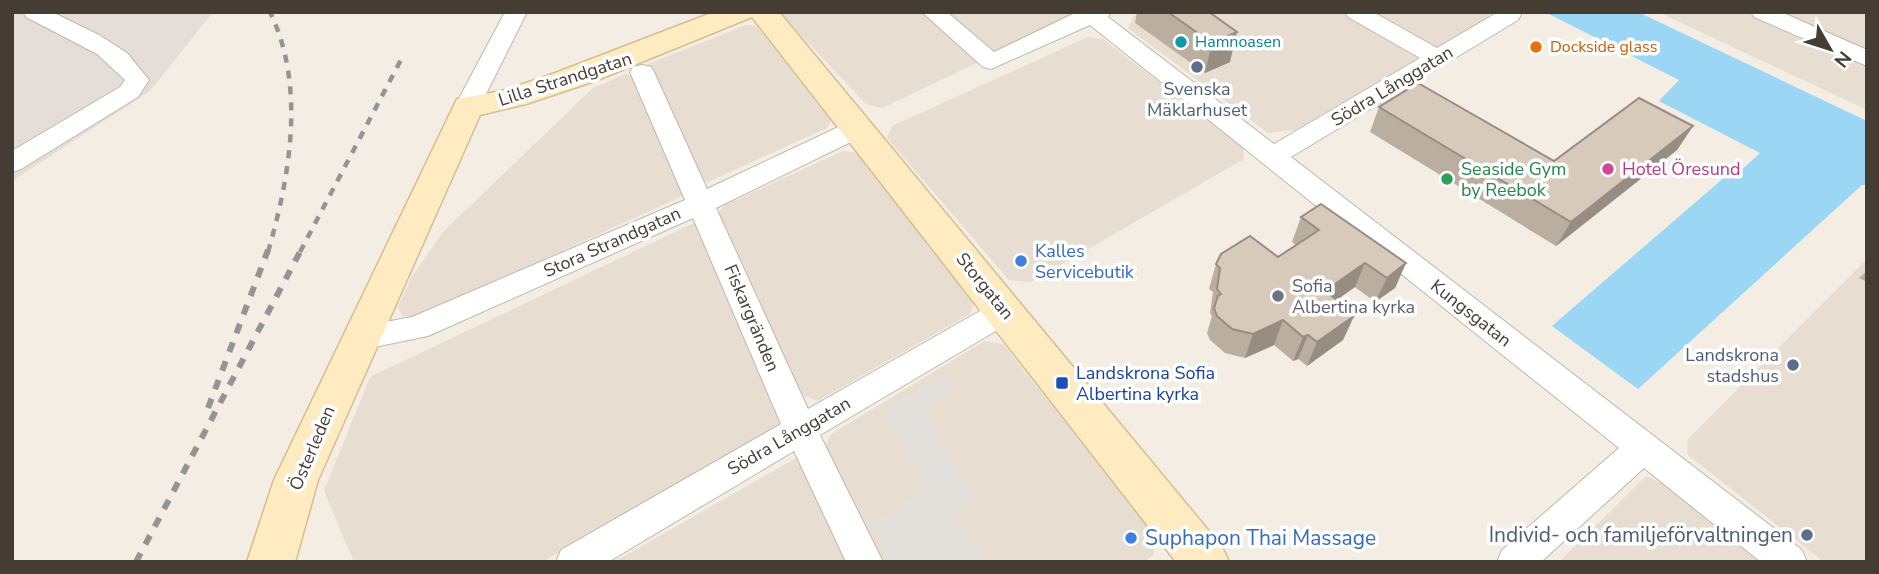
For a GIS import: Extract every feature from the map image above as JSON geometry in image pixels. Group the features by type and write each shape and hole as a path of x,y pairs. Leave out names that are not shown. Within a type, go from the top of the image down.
{"street":[{"path":"12,163 129,92 137,80 134,73 114,53 34,12"},
{"path":"360,338 468,106 516,12"},
{"name":"Lilla Strandgatan","path":"468,106 521,95 600,70 741,12"},
{"name":"Storgatan","path":"763,12 1005,311 1196,559"},
{"path":"933,12 990,62 1093,13"},
{"path":"1356,12 1438,58"},
{"path":"1762,12 1867,59"},
{"name":"Kungsgatan","path":"1093,13 1789,562"},
{"name":"Södra Långgatan","path":"1273,156 1507,14"},
{"name":"Fiskargränden","path":"642,72 800,429 865,562"},
{"name":"Stora Strandgatan","path":"360,338 417,328 702,203 858,128"},
{"name":"Södra Långgatan","path":"574,562 1005,311"},
{"name":"Österleden","path":"271,562 296,480 360,338"},
{"path":"1515,562 1643,447"}],"shaded area":[{"path":"12,12 213,12 150,91 12,181"},
{"path":"779,12 1072,12 1072,18 882,108 866,104"},
{"path":"1142,12 1489,12 1489,19 1295,130 1268,133 1128,28 1134,16"},
{"path":"1658,12 1749,12 1867,64 1867,110"},
{"path":"1773,12 1867,12 1867,54"},
{"path":"746,25 757,26 831,121 827,128 708,182 700,181 647,72 648,64"},
{"path":"1088,37 1103,39 1243,147 1244,159 1031,282 1009,280 887,138 892,126"},
{"path":"626,74 641,78 685,195 419,316 402,316 398,307 411,278 443,232 593,88"},
{"path":"843,151 858,153 974,302 970,314 818,401 802,395 715,216 725,205"},
{"path":"696,222 785,423 542,562 354,562 324,491 370,377"},
{"path":"1867,259 1867,562 1824,562 1688,455 1687,440"},
{"path":"985,341 1003,344 1153,533 1154,554 1145,562 883,562 824,450 831,434"},
{"path":"945,375 957,385 922,410 974,497 952,513 981,558 975,562 890,562 871,525 926,488 883,412"},
{"path":"803,454 858,562 614,562"},
{"path":"1646,476 1685,494 1766,562 1559,562"}],"water":[{"path":"1545,12 1638,12 1867,121 1867,185 1862,185 1638,389 1552,326 1726,176 1733,178 1760,153 1659,101 1679,80"}],"building":[{"path":"1168,12 1209,12 1237,32 1212,43"},
{"path":"1418,83 1554,161 1639,98 1693,126 1571,222 1379,107"},
{"name":"Sofia Albertina kyrka","path":"1321,204 1406,263 1387,278 1365,263 1325,291 1352,311 1349,313 1354,316 1317,342 1308,335 1303,337 1283,320 1253,334 1232,329 1217,316 1214,308 1221,294 1217,289 1220,268 1216,264 1221,254 1250,236 1278,257 1319,230 1301,217"}],"railway":[{"path":"268,252 283,193 291,131 288,70 281,40 270,12"},
{"path":"300,252 404,54"},
{"path":"208,408 268,250"},
{"path":"136,562 301,250"}],"place":[{"name":"Hamnoasen","path":"1181,42"},
{"name":"Dockside glass","path":"1536,47"},
{"name":"Svenska Mäklarhuset","path":"1197,67"},
{"name":"Hotel Öresund","path":"1608,169"},
{"name":"Seaside Gym by Reebok","path":"1447,179"},
{"name":"Kalles Servicebutik","path":"1021,261"},
{"name":"Sofia Albertina kyrka","path":"1278,296"},
{"name":"Landskrona stadshus","path":"1793,365"},
{"name":"Landskrona Sofia Albertina kyrka","path":"1062,383"},
{"name":"Individ- och familjeförvaltningen","path":"1807,535"},
{"name":"Suphapon Thai Massage","path":"1131,538"}]}
